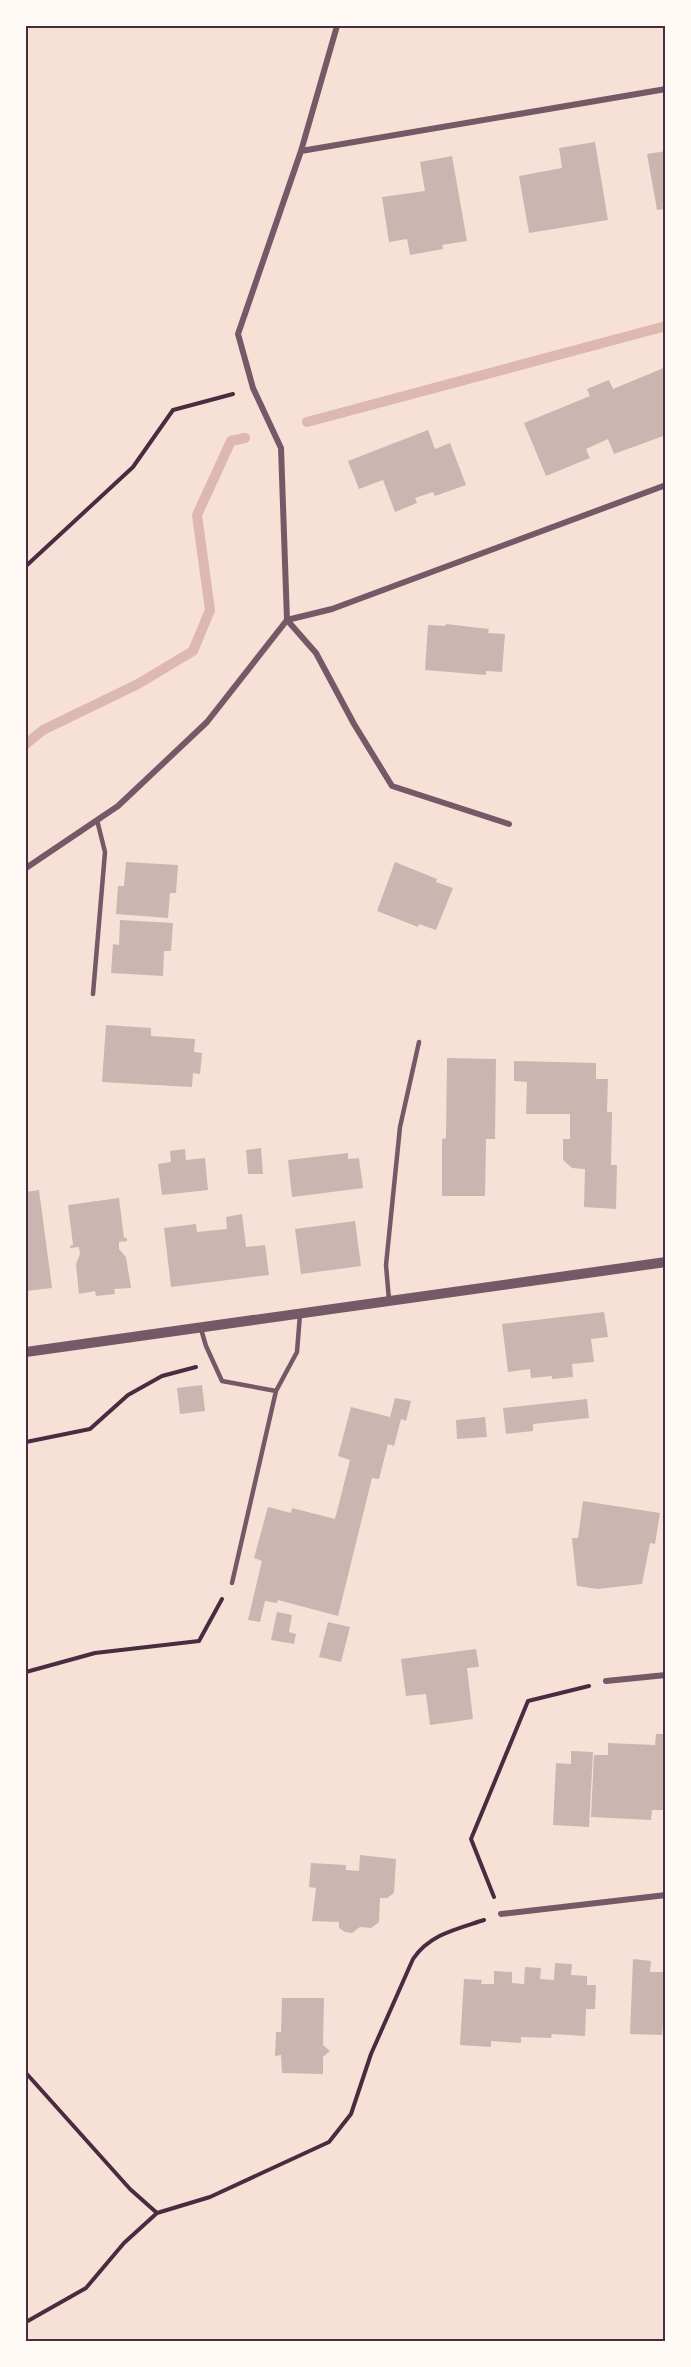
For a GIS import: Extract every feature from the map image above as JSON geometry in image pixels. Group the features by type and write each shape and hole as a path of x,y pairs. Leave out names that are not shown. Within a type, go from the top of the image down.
{"street":[{"path":"337,26 301,151 238,334 253,388 281,448 287,620 316,652 354,724 392,786 509,824"},
{"path":"301,151 666,89"},
{"path":"26,868 118,806 207,722 287,620 332,609 666,485"},
{"path":"26,1352 666,1262"},
{"path":"606,1681 666,1675"},
{"path":"501,1914 666,1895"}],"lane":[{"path":"93,994 105,852 97,820"},
{"path":"390,1300 386,1265 400,1127 419,1042"},
{"path":"232,1583 276,1391 297,1352 300,1313"},
{"path":"200,1328 222,1381 276,1391"}],"path":[{"path":"26,567 133,467 174,410 253,388"},
{"path":"26,1442 90,1429 128,1395 162,1376 214,1362"},
{"path":"26,1672 95,1653 199,1641 232,1583"},
{"path":"26,2322 86,2288 124,2243 157,2214 210,2197 329,2142 351,2114 371,2054 413,1959 421,1947 434,1938 501,1914 471,1839 528,1701 606,1681"},
{"path":"26,2073 130,2189 157,2214"}],"building":[{"path":"595,142 608,220 529,233 519,176 562,168 559,148"},
{"path":"666,151 666,209 657,210 647,154"},
{"path":"452,156 467,241 442,245 443,249 410,255 407,239 389,242 382,197 425,191 420,162"},
{"path":"666,367 666,435 614,454 608,439 586,449 590,458 546,476 524,423 590,396 587,389 609,380 613,389"},
{"path":"428,430 435,449 450,443 466,485 435,496 433,492 415,498 417,503 395,512 383,480 359,489 348,461"},
{"path":"446,624 489,629 488,633 505,634 502,672 486,671 486,675 425,670 428,625 445,626"},
{"path":"126,862 178,865 176,893 170,893 168,918 116,914 118,886 124,886"},
{"path":"395,862 453,888 436,930 419,924 418,927 377,911"},
{"path":"120,920 173,923 171,951 164,951 163,976 111,973 113,944 119,945"},
{"path":"106,1025 151,1028 151,1036 195,1039 194,1052 202,1053 200,1074 193,1073 192,1087 102,1082"},
{"path":"447,1058 496,1059 495,1139 486,1139 485,1196 442,1196 442,1139 446,1138"},
{"path":"514,1061 596,1063 596,1079 608,1079 607,1112 612,1112 611,1165 617,1165 616,1209 584,1207 585,1169 572,1168 563,1160 563,1139 570,1139 570,1114 526,1114 527,1082 514,1081"},
{"path":"261,1148 263,1174 248,1174 246,1150"},
{"path":"185,1149 186,1160 205,1158 208,1190 162,1195 158,1164 171,1162 170,1151"},
{"path":"348,1153 348,1159 359,1158 363,1188 292,1197 288,1160"},
{"path":"39,1190 52,1288 26,1291 26,1219 28,1219 26,1192"},
{"path":"119,1198 124,1238 127,1238 127,1241 119,1242 119,1249 126,1257 131,1288 114,1289 115,1294 96,1296 95,1291 79,1294 76,1264 80,1254 79,1247 70,1248 73,1245 68,1205"},
{"path":"242,1214 246,1247 265,1245 269,1275 171,1287 164,1228 196,1224 197,1232 227,1229 226,1217"},
{"path":"355,1221 361,1266 301,1274 295,1229"},
{"path":"604,1312 608,1337 591,1339 594,1362 572,1364 573,1377 531,1378 530,1369 508,1372 502,1324"},
{"path":"202,1385 205,1411 180,1414 177,1388"},
{"path":"395,1398 411,1401 406,1421 401,1419 394,1446 388,1444 379,1479 372,1478 338,1616 278,1600 277,1603 265,1601 260,1622 248,1620 262,1561 254,1558 268,1507 291,1513 292,1508 335,1519 350,1460 338,1456 351,1407 390,1417"},
{"path":"587,1399 589,1418 533,1424 533,1431 506,1434 503,1408"},
{"path":"485,1417 487,1437 457,1439 456,1420"},
{"path":"583,1501 660,1513 655,1544 650,1543 642,1584 598,1589 577,1586 572,1538 578,1538"},
{"path":"277,1612 292,1615 289,1632 296,1634 294,1644 271,1640"},
{"path":"328,1622 350,1627 341,1662 319,1657"},
{"path":"476,1649 479,1667 467,1668 473,1719 430,1725 426,1694 406,1696 401,1659"},
{"path":"656,1734 666,1734 666,1810 652,1810 651,1820 591,1817 594,1755 608,1755 608,1743 655,1745"},
{"path":"571,1751 593,1752 589,1827 553,1825 556,1763 571,1764"},
{"path":"360,1855 396,1859 394,1893 387,1898 380,1898 379,1922 371,1928 360,1927 352,1933 339,1928 339,1922 312,1921 316,1888 309,1887 311,1863 346,1865 346,1870 359,1871"},
{"path":"633,1959 651,1961 650,1972 666,1972 666,2024 663,2024 662,2035 630,2034"},
{"path":"555,1963 572,1964 571,1975 587,1976 587,1985 596,1985 595,2009 586,2009 585,2036 552,2034 551,2038 521,2037 521,2043 491,2041 491,2047 460,2045 464,1979 482,1980 481,1984 494,1984 494,1971 512,1972 512,1983 524,1984 525,1967 541,1968 540,1979 554,1980"},
{"path":"282,1998 324,1998 323,2045 330,2051 323,2057 323,2074 282,2073 281,2055 275,2056 276,2032 281,2032"}],"waterway":[{"path":"307,422 666,326"},
{"path":"26,744 43,730 138,684 193,651 210,610 197,515 231,441 245,438"}]}
